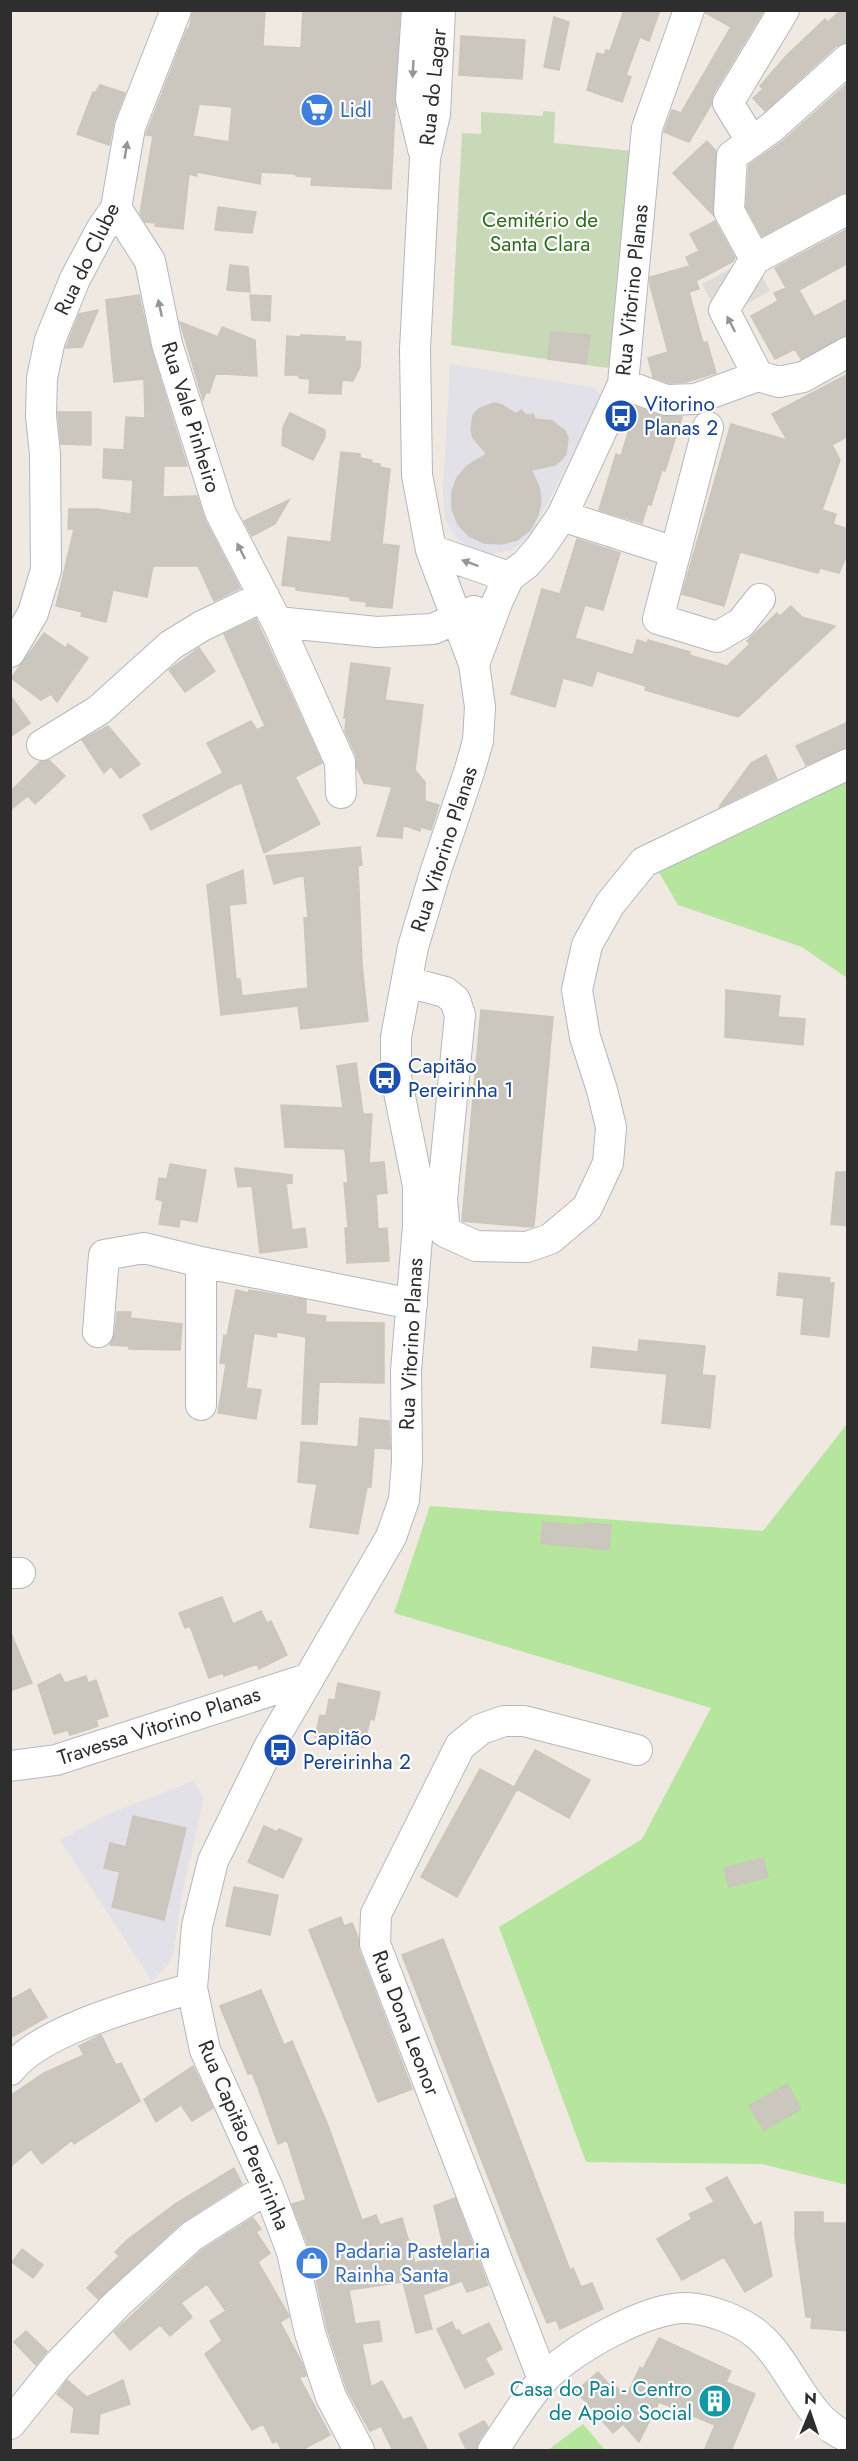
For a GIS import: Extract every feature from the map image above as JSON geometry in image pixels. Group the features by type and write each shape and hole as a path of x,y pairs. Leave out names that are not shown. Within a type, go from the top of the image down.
{"street":[{"name":"Rua do Clube","path":"10,652 33,613 46,570 46,490 41,416 42,378 48,350 75,279 101,230 116,208 130,127 176,10"},
{"name":"Rua do Lagar","path":"417,10 411,99 425,158"},
{"name":"Rua do Lagar","path":"425,158 435,114 440,10"},
{"name":"Rua Vitorino Planas","path":"474,664 504,589 533,556 562,516 623,384 647,128 689,10"},
{"path":"755,259 729,211 742,149 728,103 784,10"},
{"path":"742,149 771,129 848,59"},
{"name":"Rua Vitorino Planas","path":"192,1988 197,1926 213,1861 269,1747 391,1537 404,1500 407,1462 406,1371 418,1226 418,1186 396,1077 396,1037 413,947 478,741 480,707 474,664 431,550 417,475 414,349 425,158"},
{"name":"Rua Vale Pinheiro","path":"116,208 150,261 167,344 220,512 277,622 340,762 341,793"},
{"path":"758,376 724,310 755,259 848,209"},
{"path":"623,384 666,400 695,399 758,376 779,382 803,376 848,352"},
{"path":"708,427 657,619 717,637 741,623 760,599"},
{"path":"562,516 675,552"},
{"path":"431,550 504,589"},
{"path":"277,622 377,632 404,630 504,589"},
{"path":"42,745 99,710 171,645 202,626 264,596"},
{"path":"407,982 445,992 455,1000 460,1015 442,1199 445,1232 476,1246 527,1246 550,1239 587,1208 608,1163 611,1127 585,1037 577,990 587,945 610,904 644,862 848,764"},
{"path":"98,1332 104,1255 144,1248 201,1262 412,1304"},
{"path":"201,1262 201,1405"},
{"name":"Travessa Vitorino Planas","path":"10,1766 56,1760 307,1679"},
{"name":"Rua Dona Leonor","path":"543,2379 375,1944 376,1914 460,1746 481,1729 504,1721 524,1721 637,1750"},
{"path":"10,2070 16,2063 55,2035 192,1988"},
{"name":"Rua Capitão Pereirinha","path":"192,1988 205,2050 268,2188 292,2253 310,2333 331,2397 360,2451"},
{"path":"10,2424 57,2366 117,2304 192,2236 268,2188"},
{"path":"493,2451 543,2379 566,2359 616,2330 662,2311 687,2308 712,2313 741,2324 762,2338 816,2413 832,2431 848,2437"}],"shaded area":[{"path":"752,257 770,291 720,318 702,284"},
{"path":"450,364 596,388 601,397 533,532 511,550 492,554 472,550 455,537 445,518 443,491"},
{"path":"194,1781 204,1798 181,1899 174,1951 168,1965 152,1981 60,1840 108,1814"}],"green space":[{"name":"Cemitério de Santa Clara","path":"543,111 555,112 554,143 632,151 613,361 607,368 451,345 462,133 481,134 481,112 543,116"},
{"path":"847,776 847,978 802,947 678,905 657,869"},
{"path":"847,1424 847,2185 762,2164 586,2162 499,1927 642,1839 711,1708 394,1613 430,1506 763,1531"},
{"path":"583,2424 605,2450 548,2450"}],"building":[{"path":"193,10 265,10 263,46 301,48 303,10 400,10 391,189 311,185 312,177 296,176 296,174 261,172 260,184 197,172 197,176 189,174 183,229 155,226 156,223 145,222 140,213 153,136 146,135 187,29 189,29","holes":["199,104 232,107 229,142 193,136"]},
{"path":"624,10 660,10 649,41 640,37 626,75 631,77 622,102 587,90 597,53 604,55 606,50 610,51"},
{"path":"706,10 764,10 713,94 711,105 689,142 664,132 672,110 681,113 731,27 706,13"},
{"path":"841,10 848,10 848,42 836,46 765,111 753,98 763,89 760,86 786,56 825,19 828,22"},
{"path":"554,17 569,22 559,70 544,67"},
{"path":"461,36 525,40 522,79 459,75"},
{"path":"848,83 848,192 840,194 762,236 746,207 749,165 783,141"},
{"path":"100,85 125,93 114,121 109,145 77,134 93,92 95,93"},
{"path":"707,141 716,151 713,215 673,173"},
{"path":"218,207 256,212 252,233 215,230"},
{"path":"715,221 735,258 732,262 696,281 699,289 689,292 703,343 707,342 716,373 686,382 669,383 653,377 648,358 668,352 650,285 650,277 690,266 686,257 699,251 690,234"},
{"path":"848,229 848,263 799,290 814,317 848,299 848,334 801,359 795,349 775,359 751,316 778,301 774,293 786,288 775,268"},
{"path":"230,265 248,267 250,292 227,290"},
{"path":"139,295 151,349 187,466 164,466 163,497 197,496 205,520 240,588 214,601 198,566 153,566 147,597 113,590 106,622 81,616 82,612 56,606 74,529 68,529 69,509 97,509 131,514 133,480 103,478 104,449 124,450 126,417 145,418 144,379 114,382 106,300"},
{"path":"250,295 271,296 270,321 252,320"},
{"path":"98,310 82,347 66,348 79,314"},
{"path":"180,322 218,337 222,327 255,340 257,376 208,373 215,376 209,393 206,392 203,400"},
{"path":"551,332 590,335 586,364 548,359"},
{"path":"301,335 345,337 345,341 361,342 360,367 353,381 342,380 341,394 309,393 310,379 299,378 299,375 285,375 287,336 301,337"},
{"path":"848,374 848,436 832,445 840,460 822,510 836,514 833,524 848,529 848,552 839,573 820,568 818,573 740,552 724,606 682,594 731,424 787,440 772,414"},
{"path":"494,403 516,414 521,410 526,415 533,414 535,419 552,421 565,431 568,438 566,454 561,460 555,465 531,470 539,487 541,501 538,515 530,530 517,540 501,544 484,543 469,536 458,524 452,508 452,492 457,478 467,466 487,454 473,438 471,430 473,415 479,409"},
{"path":"636,407 660,416 682,417 665,471 662,470 651,505 648,504 642,523 599,510 616,454 621,456"},
{"path":"58,412 91,412 91,445 61,444"},
{"path":"290,413 325,430 325,437 313,460 282,445 283,427"},
{"path":"341,452 360,454 360,458 372,460 371,463 390,469 382,544 399,546 392,608 366,606 367,602 350,600 350,597 296,590 296,587 282,585 288,537 331,542"},
{"path":"289,500 275,524 252,536 244,521"},
{"path":"577,539 620,553 603,610 585,605 575,638 633,655 637,640 647,643 648,640 727,666 750,644 747,641 777,613 780,616 791,606 802,617 835,626 738,717 645,690 646,686 597,671 592,686 563,678 555,707 511,694 542,589 560,594"},
{"path":"256,619 322,763 295,777 320,824 264,853 242,783 151,830 143,815 223,773 207,743 251,721 257,730 265,726 224,634"},
{"path":"44,633 66,648 68,644 88,658 57,702 51,694 41,700 11,678"},
{"path":"199,648 215,671 185,692 169,670"},
{"path":"351,663 390,668 385,700 423,705 415,770 425,782 425,801 439,805 431,830 421,827 420,831 403,825 402,838 377,836 392,787 364,783 357,768 356,755 345,731 346,718 344,718"},
{"path":"10,695 30,723 10,737"},
{"path":"848,722 848,747 806,765 796,746"},
{"path":"108,726 140,764 120,778 111,766 104,773 82,740"},
{"path":"766,755 777,779 719,807 751,763"},
{"path":"49,760 65,776 35,804 28,796 10,810 10,792 40,762"},
{"path":"360,847 362,865 358,866 362,964 368,1021 301,1029 298,1006 221,1015 207,885 243,870 246,903 229,905 236,979 240,979 242,996 308,988 304,918 308,918 304,875 274,884 266,856"},
{"path":"726,990 780,996 778,1017 805,1019 803,1045 725,1037"},
{"path":"481,1010 553,1017 534,1226 531,1227 462,1221"},
{"path":"356,1063 363,1114 372,1114 369,1163 384,1162 387,1193 376,1194 378,1229 387,1228 389,1261 347,1263 345,1228 348,1228 344,1183 348,1183 345,1149 285,1147 281,1105 343,1108 337,1066"},
{"path":"170,1164 206,1170 197,1222 180,1219 179,1227 159,1224 163,1201 156,1199 159,1178 167,1179"},
{"path":"235,1168 292,1175 292,1183 286,1184 292,1230 305,1228 307,1247 260,1253 252,1186 238,1187"},
{"path":"836,1172 848,1172 848,1226 831,1224"},
{"path":"779,1273 830,1278 829,1283 834,1283 829,1337 801,1334 804,1298 777,1295"},
{"path":"236,1290 248,1293 249,1290 306,1300 306,1314 326,1316 325,1322 384,1323 384,1383 319,1382 317,1424 302,1424 306,1337 277,1332 276,1337 254,1333 246,1388 261,1390 256,1419 218,1413 226,1364 220,1363 224,1335 227,1336"},
{"path":"117,1312 131,1312 130,1318 182,1324 180,1350 129,1349 129,1346 110,1345 115,1333"},
{"path":"639,1340 705,1346 702,1375 715,1376 710,1428 662,1423 667,1374 591,1367 593,1347 638,1352"},
{"path":"360,1418 389,1421 390,1449 374,1448 371,1487 367,1487 358,1534 310,1527 317,1484 298,1482 301,1442 358,1447"},
{"path":"543,1522 584,1526 584,1523 611,1525 609,1550 541,1543"},
{"path":"222,1597 233,1624 261,1611 267,1623 271,1621 287,1655 259,1669 257,1664 224,1676 223,1673 209,1678 190,1626 185,1628 179,1613"},
{"path":"10,1631 32,1683 10,1691"},
{"path":"60,1674 65,1683 86,1676 88,1683 96,1680 108,1716 96,1720 98,1726 70,1735 68,1730 54,1734 38,1685"},
{"path":"338,1683 380,1692 374,1720 370,1719 364,1747 315,1737 320,1715 326,1716 329,1699 335,1700"},
{"path":"535,1750 590,1780 569,1818 517,1789 457,1897 421,1877 480,1769 514,1787"},
{"path":"133,1816 186,1828 164,1920 112,1907 120,1872 104,1868 110,1843 126,1847"},
{"path":"264,1826 277,1832 279,1829 302,1839 283,1878 248,1862"},
{"path":"763,1858 768,1877 729,1887 724,1868"},
{"path":"234,1887 278,1895 270,1935 226,1926"},
{"path":"341,1917 344,1926 352,1923 358,1937 359,1950 412,2089 378,2102 309,1930"},
{"path":"443,1939 570,2270 573,2268 581,2287 592,2283 603,2309 560,2329 556,2320 547,2323 522,2264 402,1955"},
{"path":"30,1989 47,2017 10,2038 10,2000"},
{"path":"261,1990 284,2045 292,2041 329,2128 362,2220 376,2215 380,2225 402,2218 415,2263 445,2254 434,2206 455,2198 488,2285 467,2292 462,2281 423,2295 432,2329 416,2333 403,2282 349,2290 355,2324 379,2321 382,2341 362,2344 371,2387 382,2381 403,2420 411,2417 428,2451 393,2451 381,2426 370,2431 347,2390 327,2328 309,2248 292,2204 306,2200 287,2140 278,2144 252,2073 248,2074 220,2006"},
{"path":"101,2035 116,2065 121,2063 140,2101 74,2144 72,2140 42,2164 31,2149 10,2167 10,2096 44,2073 84,2055 79,2046"},
{"path":"193,2066 213,2108 192,2121 181,2105 156,2122 144,2099"},
{"path":"787,2084 801,2109 764,2130 749,2106"},
{"path":"234,2168 242,2184 181,2223 98,2299 87,2288 119,2256 115,2252 127,2240 175,2204"},
{"path":"727,2177 754,2226 761,2222 772,2276 745,2292 724,2257 682,2280 657,2239 692,2219 689,2214 714,2202 706,2188"},
{"path":"795,2212 823,2212 823,2223 848,2223 848,2331 811,2328 812,2317 806,2317 795,2236"},
{"path":"253,2218 261,2229 256,2232 270,2253 258,2262 288,2314 289,2317 280,2322 302,2363 306,2376 299,2377 330,2435 300,2451 282,2451 277,2441 273,2443 263,2424 252,2430 205,2354 222,2341 210,2321 226,2311 207,2284 181,2303 192,2317 170,2336 160,2325 130,2350 114,2332 202,2250"},
{"path":"22,2249 43,2265 33,2278 12,2262"},
{"path":"452,2322 456,2331 459,2330 462,2336 489,2323 502,2349 485,2358 494,2374 465,2388 437,2329"},
{"path":"26,2331 47,2351 36,2365 14,2342"},
{"path":"659,2338 731,2371 726,2382 755,2394 731,2451 704,2451 715,2425 659,2402 639,2442 623,2424 613,2433 576,2391 598,2372 614,2390 617,2387 626,2397 640,2367 643,2369"},
{"path":"67,2380 87,2397 123,2380 130,2404 100,2414 98,2434 71,2432 74,2408 57,2394"},
{"path":"484,2421 488,2427 479,2440 476,2451 467,2451 459,2434"}],"place":[{"name":"Lidl","path":"317,110"},
{"name":"Vitorino Planas 2","path":"621,416"},
{"name":"Capitão Pereirinha 1","path":"385,1078"},
{"name":"Capitão Pereirinha 2","path":"280,1750"},
{"name":"Padaria Pastelaria Rainha Santa","path":"312,2263"},
{"name":"Casa do Pai - Centro de Apoio Social","path":"715,2401"}]}
